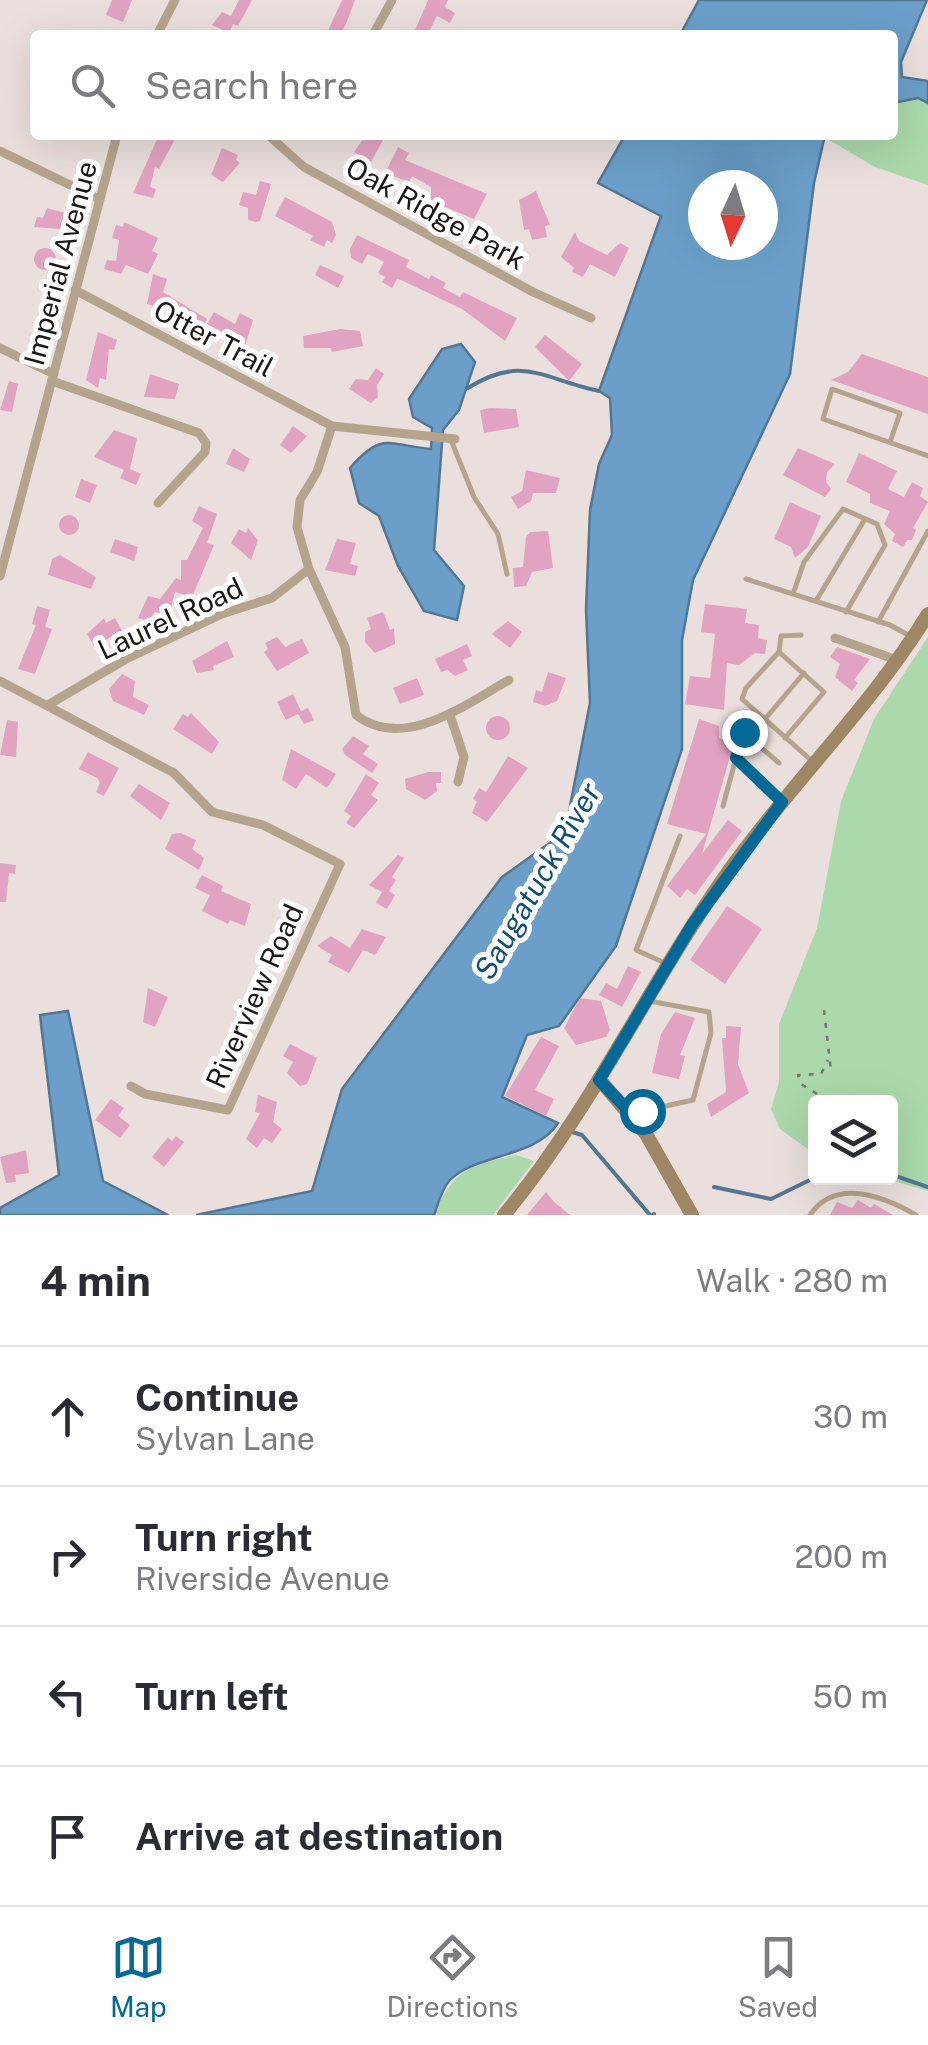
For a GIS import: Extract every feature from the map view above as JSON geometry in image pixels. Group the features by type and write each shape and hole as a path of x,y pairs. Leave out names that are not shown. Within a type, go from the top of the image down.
{"main road":[{"path":"504,1215 568,1130 726,874 897,660 928,614"},
{"path":"599,1080 646,1134 692,1215"}],"street":[{"path":"160,30 175,0"},
{"path":"376,30 392,0"},
{"name":"Imperial Avenue","path":"0,576 116,140"},
{"name":"Oak Ridge Park","path":"274,140 304,167 533,292 592,318"},
{"path":"0,151 99,199"},
{"name":"Otter Trail","path":"75,290 332,426 453,438"},
{"path":"0,348 53,378 199,433 206,443 204,452 158,503"},
{"path":"332,426 317,472 300,500 297,527 309,569 345,647 356,715 386,729 450,715 508,680"},
{"name":"Laurel Road","path":"48,705 126,659 222,614 272,598 309,569"},
{"path":"836,638 897,660"},
{"path":"0,681 48,705"},
{"name":"Riverview Road","path":"48,705 174,773 212,812 263,825 340,864 228,1110 145,1094 131,1086"},
{"path":"450,715 464,758 458,782"}],"lane":[{"path":"890,442 900,413 832,389 822,418 928,456"},
{"path":"453,438 474,496 498,534 507,574"},
{"path":"793,594 804,562 842,508 877,524 884,545 846,612"},
{"path":"816,601 864,518"},
{"path":"878,622 928,532"},
{"path":"746,579 878,622 912,638"},
{"path":"802,635 782,636 779,652 746,688 742,699 814,763"},
{"path":"779,652 824,692 785,738"},
{"path":"764,720 804,674"},
{"path":"726,728 744,732 779,763"},
{"path":"724,806 744,732"},
{"path":"736,758 782,802"},
{"path":"668,964 636,950 680,836"},
{"path":"631,1113 693,1100 712,1018 693,1006 646,1000"},
{"path":"646,1134 658,1105"},
{"path":"810,1215 828,1199 858,1194 892,1201 916,1215"}],"path":[{"path":"824,1010 831,1071"},
{"path":"817,1094 800,1084 798,1075 821,1074 828,1060"}],"green space":[{"path":"918,98 928,103 928,185 875,167 829,140 898,140 898,102"},
{"path":"928,637 928,1191 898,1182 898,1095 808,1095 808,1149 780,1129 771,1109 779,1082 779,1024 817,928 841,801 874,719"},
{"path":"516,1155 534,1161 493,1215 434,1215 448,1188 464,1172"}],"water":[{"path":"699,0 927,0 901,62 902,77 928,81 928,103 918,98 898,102 898,30 683,30"},
{"name":"Saugatuck River","path":"622,140 824,140 814,183 790,374 693,580 682,640 682,749 616,946 559,1026 527,1035 502,1097 558,1123 535,1143 474,1165 450,1180 434,1215 196,1215 312,1191 342,1089 502,877 565,832 590,703 586,610 590,510 599,464 612,435 610,398 599,391 661,216 598,183"},
{"path":"461,344 475,362 459,410 443,430 434,550 464,586 457,620 424,611 398,566 379,516 359,503 350,468 370,449 386,443 431,449 432,428 413,417 409,399 442,349"},
{"path":"68,1011 103,1181 168,1215 0,1215 0,1208 59,1175 40,1015"}],"building":[{"path":"112,0 132,0 123,22 106,15"},
{"path":"239,0 252,0 238,26 233,24 230,30 223,30 212,25 222,12 231,16"},
{"path":"342,0 355,0 343,30 328,30"},
{"path":"428,0 448,0 445,7 455,13 450,23 437,16 430,30 415,30"},
{"path":"157,140 174,140 159,169 155,167 150,187 156,189 153,198 133,193"},
{"path":"362,140 383,140 371,162 354,152"},
{"path":"398,147 409,153 405,160 487,194 474,219 431,201 431,187 412,176 409,182 385,173"},
{"path":"222,148 238,155 236,160 240,163 223,182 211,175"},
{"path":"260,181 271,184 260,221 256,222 248,220 248,208 239,205 243,192 256,195"},
{"path":"536,191 550,225 545,226 547,237 532,240 529,229 524,230 519,200"},
{"path":"285,197 332,222 336,235 332,243 327,240 324,247 310,240 313,236 275,216"},
{"path":"47,208 65,213 60,229 34,227 37,217 43,218"},
{"path":"124,222 158,238 152,251 158,254 148,274 126,265 121,274 104,269 107,260 116,261 119,240 112,238 116,225 123,227"},
{"path":"575,232 579,241 607,255 620,243 629,248 615,277 590,264 583,277 572,272 574,268 561,257"},
{"path":"357,235 409,260 406,267 446,283 443,288 460,297 463,292 517,318 505,341 462,309 401,280 397,279 392,288 382,282 385,277 378,273 384,262 368,254 362,264 351,258 350,249"},
{"path":"45,248 53,251 53,267 45,270 37,267 34,259 37,251"},
{"path":"320,265 344,276 338,288 315,275"},
{"path":"153,274 167,279 163,292 207,319 196,340 183,333 187,326 166,315 168,311 147,304"},
{"path":"214,312 235,324 240,313 253,320 245,346 207,324"},
{"path":"340,329 360,331 363,346 332,352 331,348 304,348 303,336"},
{"path":"98,332 117,340 114,350 109,349 106,380 100,378 98,388 86,380"},
{"path":"545,335 582,364 569,381 535,347"},
{"path":"862,354 928,377 928,414 831,380 848,372"},
{"path":"376,368 384,374 377,385 378,397 371,403 349,389 356,379 368,380"},
{"path":"150,374 179,384 175,399 144,397"},
{"path":"9,381 18,384 12,412 0,410"},
{"path":"516,409 519,427 484,433 480,410"},
{"path":"293,426 307,436 291,453 280,445"},
{"path":"114,430 137,438 130,469 141,474 136,485 120,478 124,470 94,457"},
{"path":"233,448 250,459 244,472 226,464"},
{"path":"798,448 835,464 827,472 826,482 831,489 825,497 783,475"},
{"path":"859,453 897,471 888,489 904,497 912,482 923,488 920,496 928,502 913,528 916,530 912,540 907,540 903,547 892,541 895,534 884,524 890,511 870,503 870,494 846,482"},
{"path":"526,470 560,478 556,493 533,493 531,501 518,509 511,497 522,491"},
{"path":"81,479 97,485 90,503 75,497"},
{"path":"790,502 821,516 808,547 795,558 791,547 774,539"},
{"path":"199,506 217,514 207,543 214,545 192,597 175,592 169,616 155,612 148,621 138,618 148,596 160,599 176,578 181,580 181,560 187,560 203,528 192,521"},
{"path":"69,515 79,525 69,535 59,525"},
{"path":"248,528 258,540 251,560 231,543 239,529 246,533"},
{"path":"548,531 553,568 532,572 526,586 514,587 513,568 523,567 526,537 530,532"},
{"path":"115,539 138,547 134,561 110,552"},
{"path":"337,539 356,543 350,564 358,566 355,576 325,570"},
{"path":"60,555 96,577 91,589 48,575 52,559"},
{"path":"705,604 747,609 745,623 759,625 758,638 767,640 765,654 755,653 739,665 727,663 724,710 685,704 690,676 710,678 715,634 701,632"},
{"path":"37,606 50,610 45,627 52,629 35,674 18,669 36,625 32,624"},
{"path":"383,612 390,630 394,628 395,644 375,653 365,642 365,632 371,629 367,618"},
{"path":"104,618 106,623 115,618 122,631 94,646 87,634"},
{"path":"508,621 522,632 510,648 492,634"},
{"path":"277,637 285,647 302,639 309,653 277,671 264,652 268,649 265,643"},
{"path":"227,641 234,657 213,666 214,670 197,673 192,661"},
{"path":"467,644 472,656 463,660 468,670 455,676 447,670 441,672 435,659"},
{"path":"837,647 870,659 854,680 858,683 852,691 835,677 840,664 830,657"},
{"path":"548,672 566,678 557,701 545,706 533,702 536,690 542,692"},
{"path":"122,674 135,681 133,697 149,705 144,715 113,701 109,689"},
{"path":"417,678 424,695 400,704 393,688"},
{"path":"293,694 301,711 308,708 314,720 304,724 298,714 286,720 277,702"},
{"path":"191,713 219,742 212,754 173,729 183,714 188,717"},
{"path":"498,716 510,728 498,740 486,728"},
{"path":"699,719 719,726 719,738 734,743 702,854 728,820 742,831 695,895 687,889 680,898 667,886 706,834 667,824"},
{"path":"7,720 18,722 16,757 0,755"},
{"path":"353,736 369,746 363,754 378,764 372,773 345,755 342,749"},
{"path":"291,749 336,774 327,788 306,774 296,789 282,780"},
{"path":"88,752 119,768 104,796 96,792 100,783 97,778 79,769"},
{"path":"508,756 528,768 487,822 472,813 477,801 473,799 479,788 486,792"},
{"path":"441,772 441,783 436,783 437,791 425,800 406,789 405,779"},
{"path":"366,774 379,783 371,795 378,800 354,828 346,823 351,816 344,811"},
{"path":"139,784 170,803 161,820 130,796"},
{"path":"181,833 196,840 192,849 204,858 199,870 165,849 172,834"},
{"path":"398,855 404,858 392,877 396,880 389,891 395,895 387,909 376,903 382,892 369,885"},
{"path":"0,863 16,865 15,874 9,873 6,902 0,902"},
{"path":"202,875 223,886 221,891 251,904 245,926 230,920 228,924 202,911 210,895 195,888"},
{"path":"727,906 762,929 725,984 690,960"},
{"path":"362,929 386,937 375,955 363,950 349,973 328,962 332,955 317,946 331,936 350,948"},
{"path":"628,966 641,972 622,1007 599,995 606,983 617,989"},
{"path":"148,988 168,997 155,1027 143,1022"},
{"path":"580,998 601,1001 610,1030 606,1037 576,1045 564,1028"},
{"path":"675,1012 695,1018 680,1055 685,1056 679,1079 652,1073 661,1034"},
{"path":"726,1026 741,1027 738,1064 749,1093 711,1117 707,1104 726,1092 722,1038 726,1038"},
{"path":"541,1037 559,1046 535,1090 554,1099 546,1116 505,1096"},
{"path":"290,1044 317,1058 307,1084 300,1086 287,1073 293,1062 283,1056"},
{"path":"258,1095 277,1102 273,1122 282,1129 272,1143 264,1138 257,1148 246,1139 260,1113 255,1112"},
{"path":"111,1099 124,1108 118,1116 130,1125 120,1138 95,1120"},
{"path":"176,1136 184,1142 164,1167 152,1157 168,1137 172,1141"},
{"path":"26,1150 29,1173 15,1175 16,1182 6,1183 0,1157"},
{"path":"546,1192 554,1202 570,1215 527,1215"},
{"path":"858,1200 893,1215 830,1215 837,1202 852,1208"}],"waterway":[{"path":"468,388 503,372 518,371 599,391"},
{"path":"572,1132 582,1135 650,1215"},
{"path":"898,1177 928,1187"},
{"path":"714,1187 771,1199 808,1181"}],"route":[{"path":"642,1111 631,1113 599,1080 692,925 782,802 736,758 744,732"}]}
